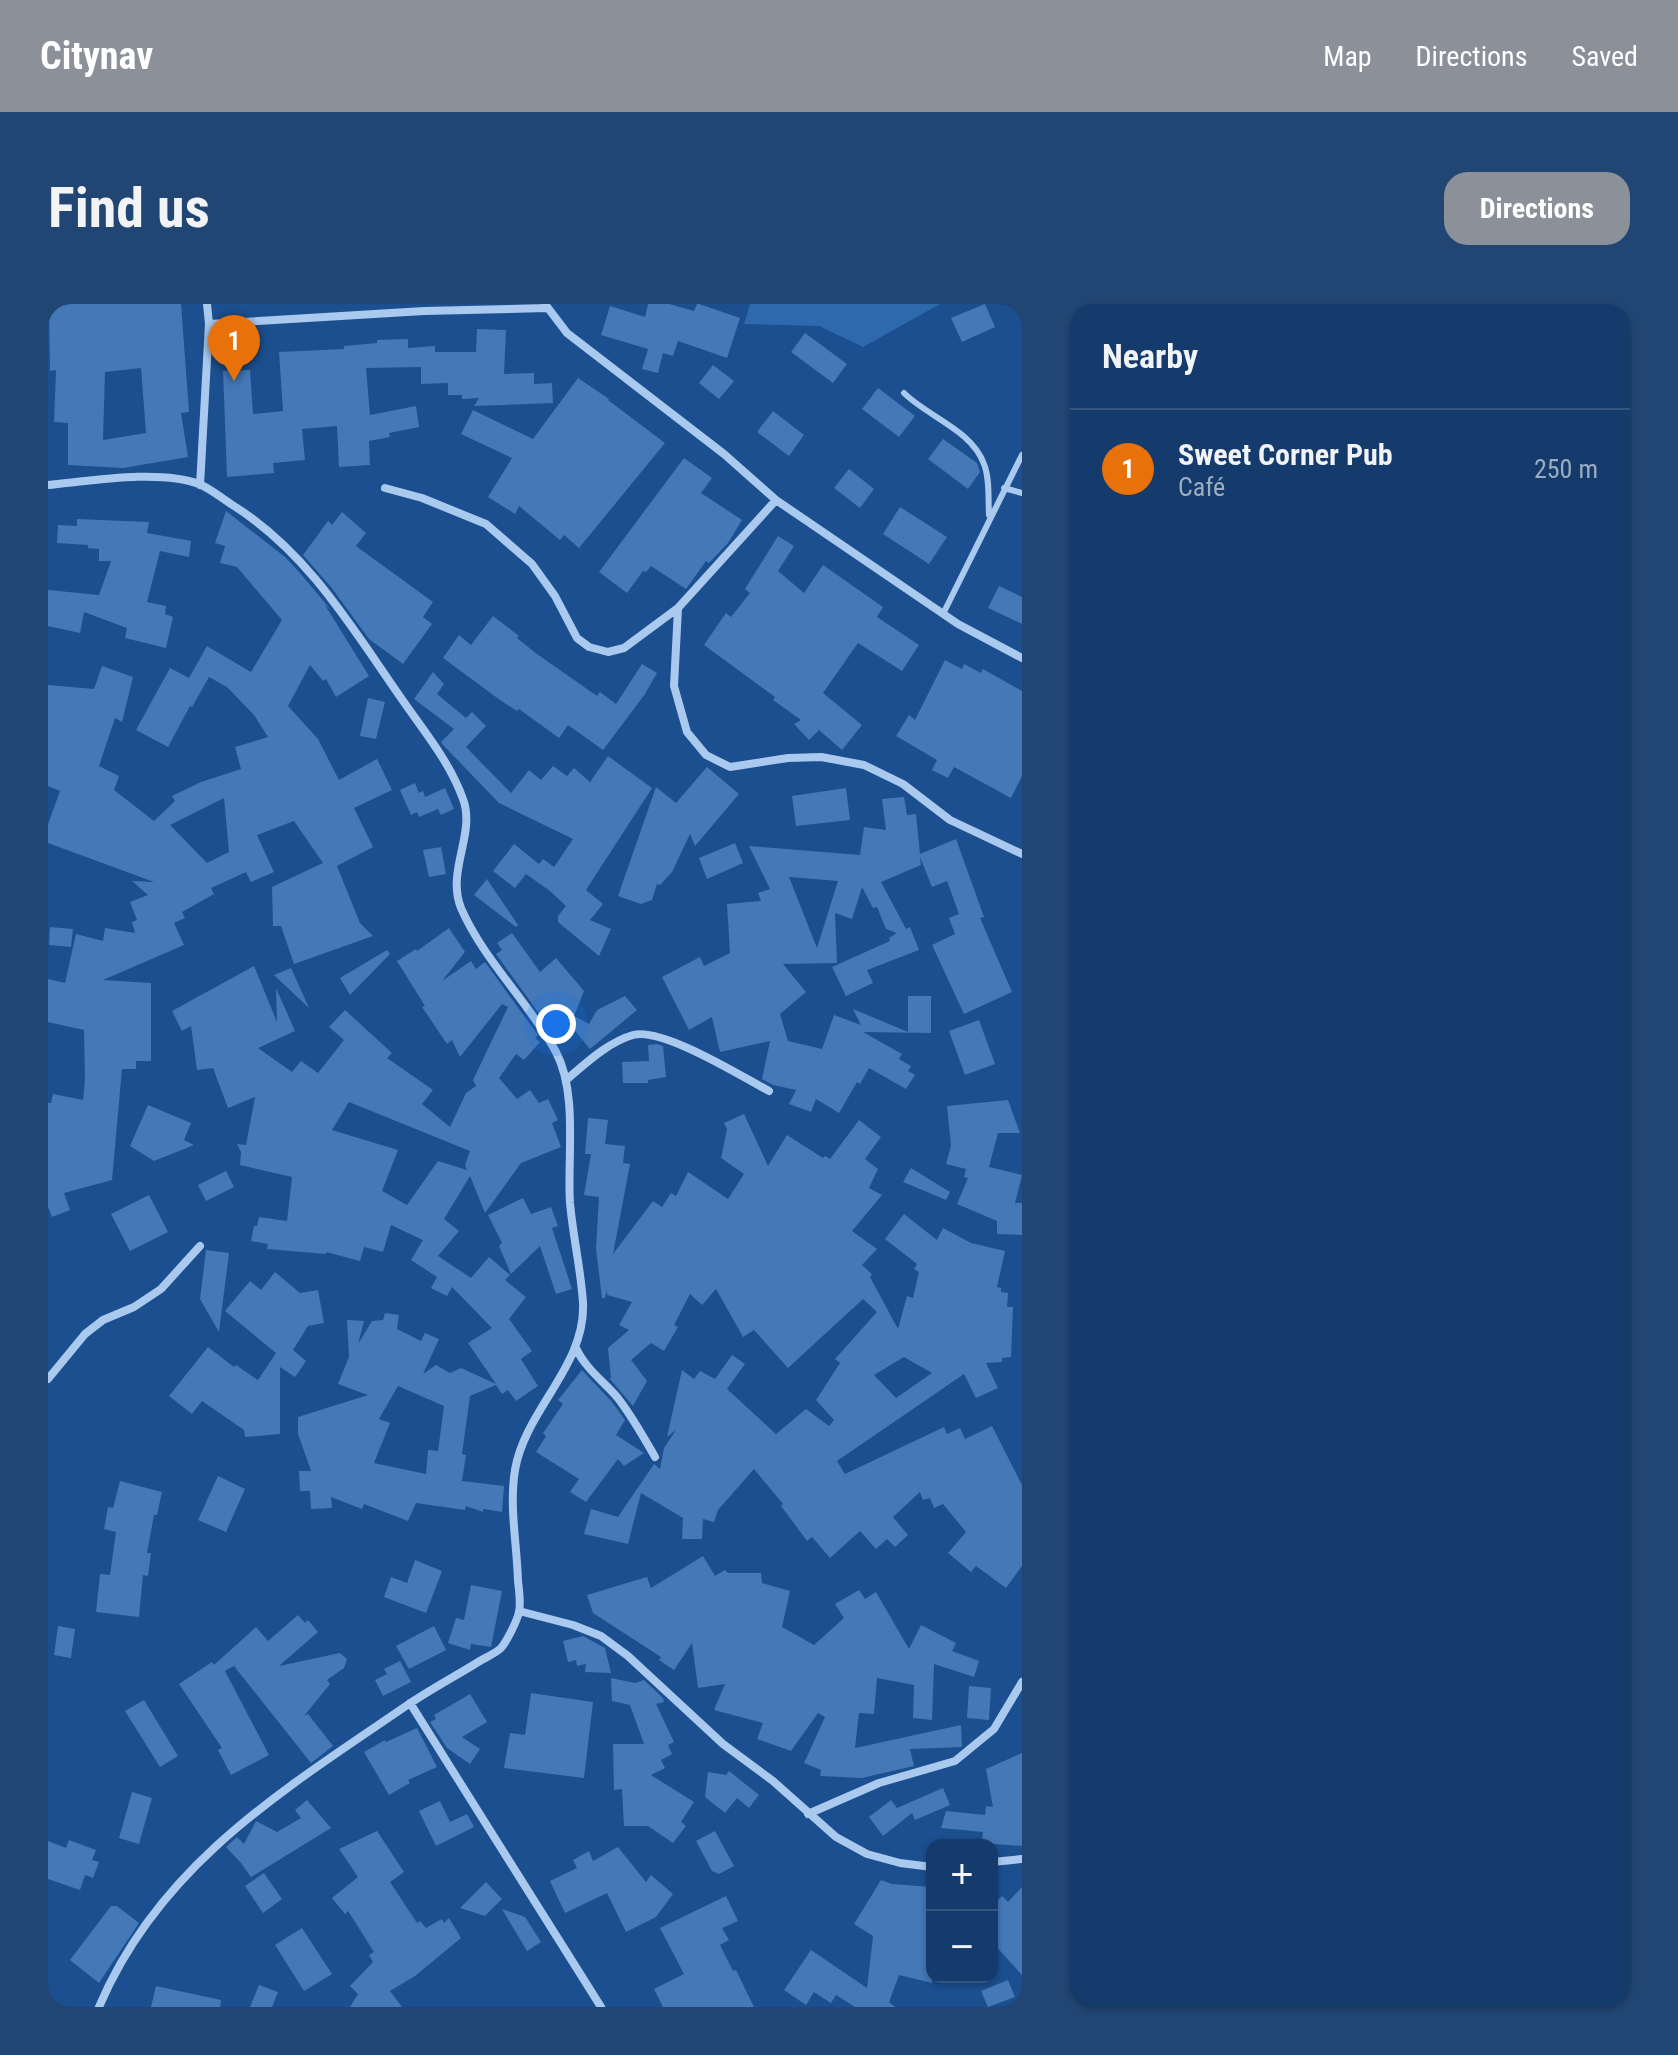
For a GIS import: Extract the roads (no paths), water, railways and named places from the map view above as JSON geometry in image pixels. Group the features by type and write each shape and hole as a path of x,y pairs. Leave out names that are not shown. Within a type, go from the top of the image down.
{"street":[{"path":"200,485 209,324 207,304"},
{"path":"209,324 546,306 567,333 724,454 776,500 943,614 1022,658"},
{"path":"48,485 128,477 178,479 200,485 261,524 293,552 349,623 446,764 464,801 467,817 455,879 460,905 557,1055 566,1080 570,1196 583,1305 582,1330 576,1348 528,1429 518,1452 513,1483 519,1611 500,1649 410,1703 241,1823 186,1872 158,1905 132,1945 99,2007"},
{"path":"385,488 422,498 486,524 532,564 555,596 577,638 589,647 608,652 624,648 678,608 776,500"},
{"path":"678,608 674,686 687,732 706,755 730,767 788,758 821,757 864,765 903,784 950,820 1022,854"},
{"path":"566,1080 610,1047 633,1035 651,1034 681,1045 769,1091"},
{"path":"48,1379 85,1334 103,1320 134,1307 161,1289 200,1246"},
{"path":"576,1348 587,1367 633,1419 655,1457"},
{"path":"519,1611 601,1636 628,1656 723,1744 773,1781 836,1837 867,1854 926,1866"},
{"path":"808,1814 879,1783 955,1761 994,1729 1022,1682"},
{"path":"410,1703 601,2007"},
{"path":"998,1861 1022,1859"}],"lane":[{"path":"904,393 954,430 980,455 985,466 989,518"},
{"path":"943,614 1022,455"},
{"path":"1004,488 1022,493"}],"place":[{"name":"Sweet Corner Pub","path":"234,381"}]}
